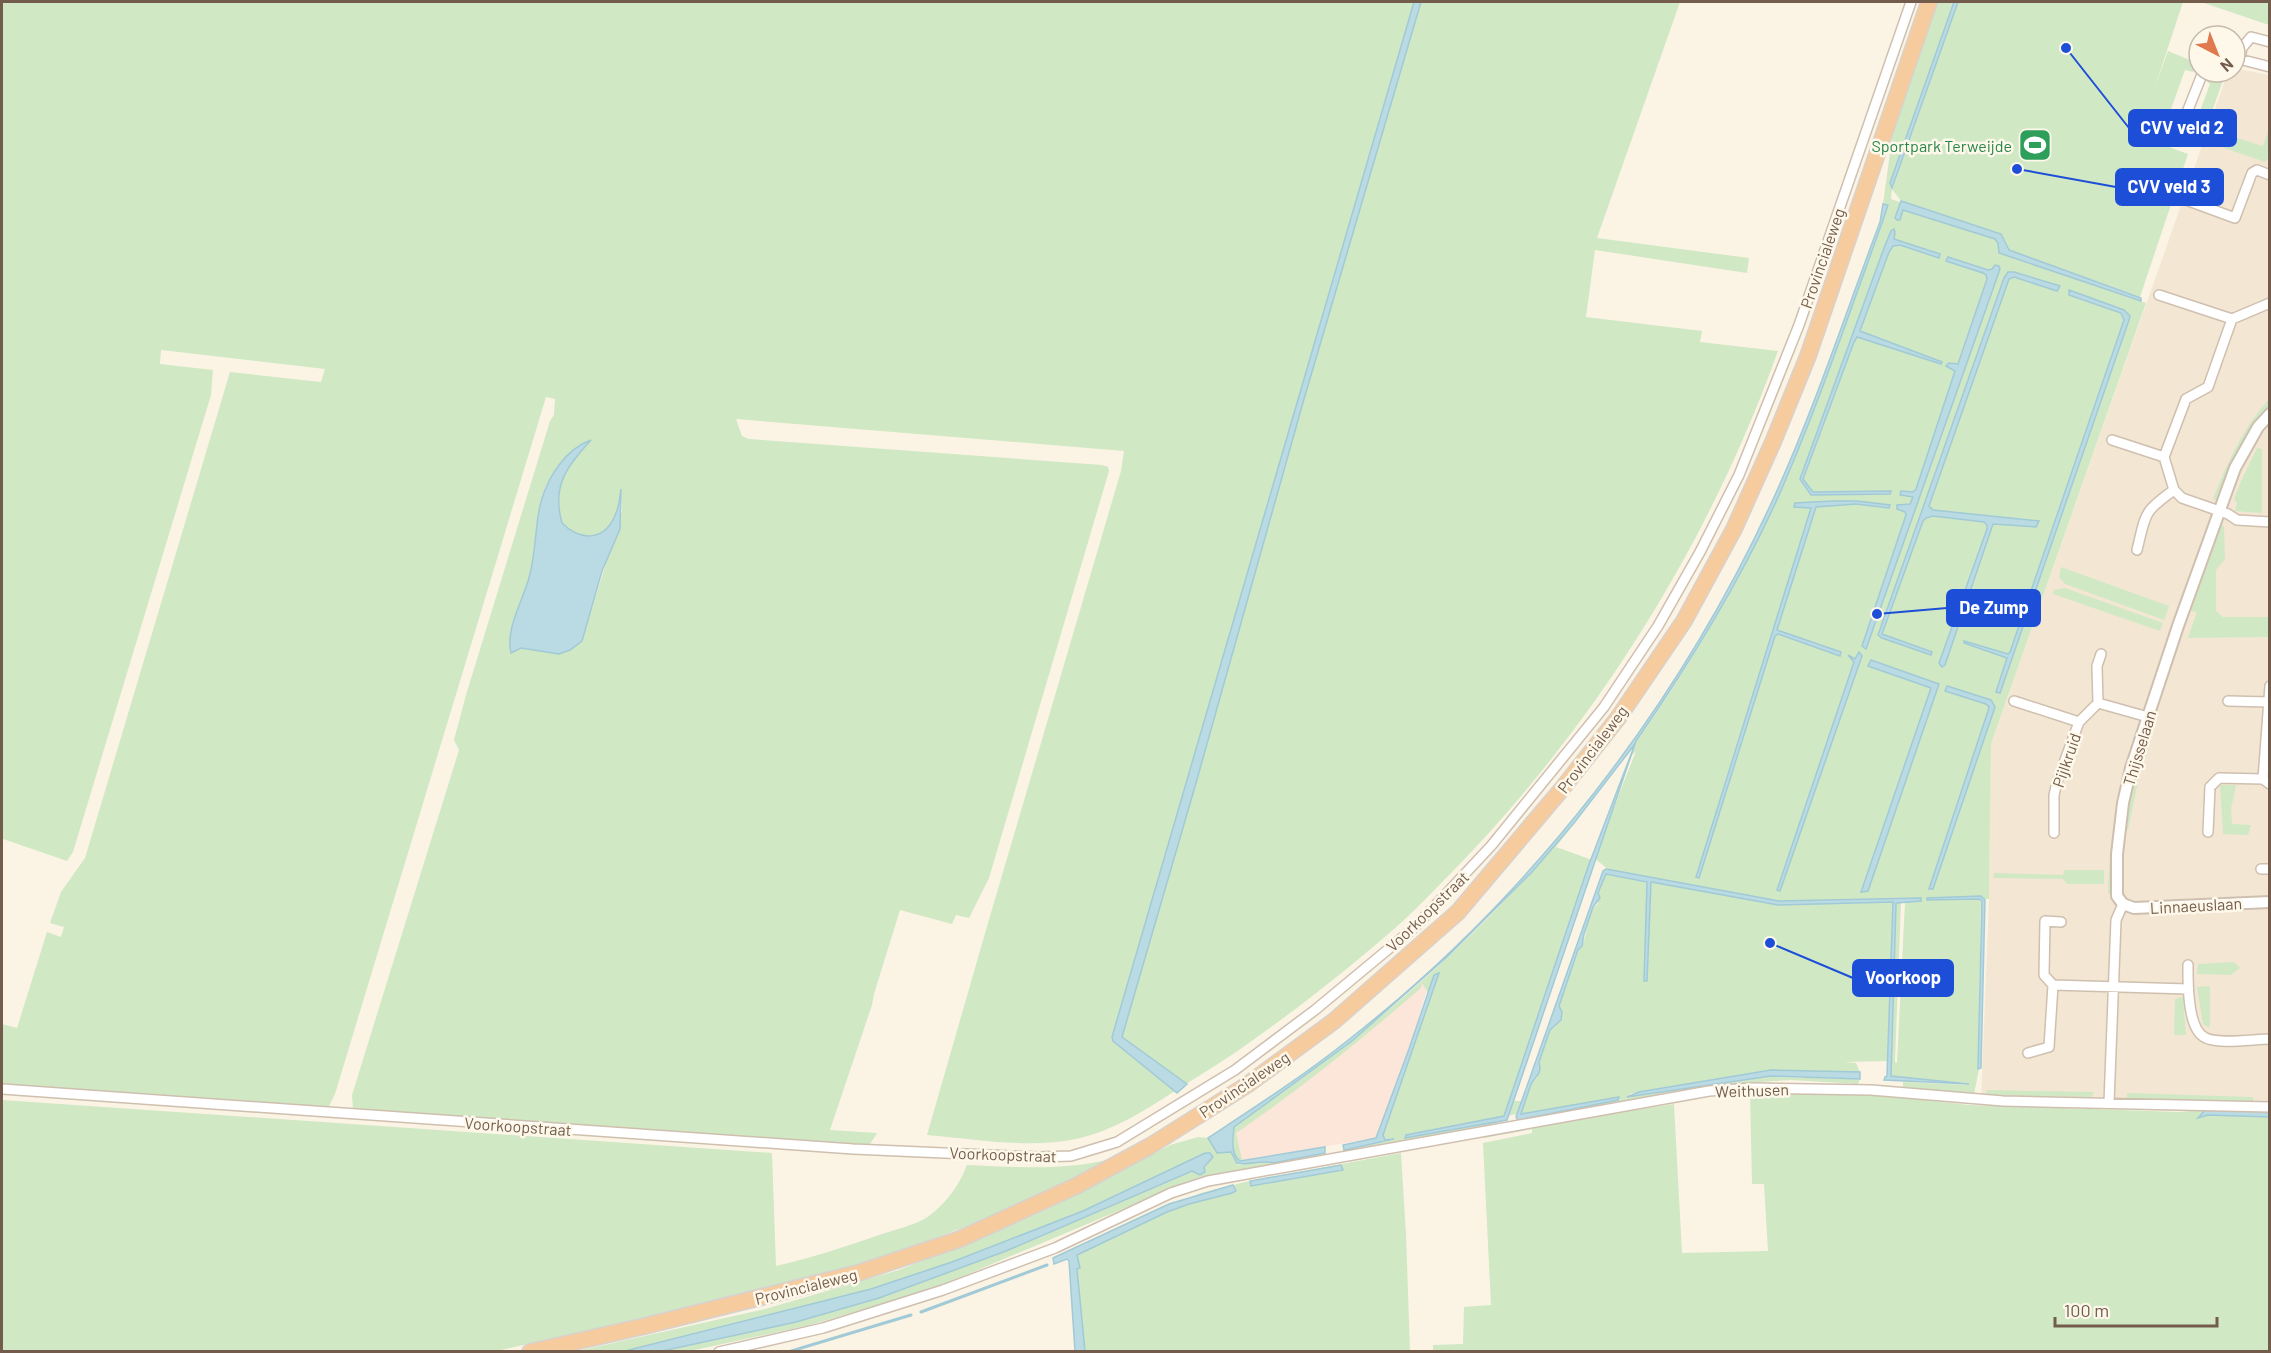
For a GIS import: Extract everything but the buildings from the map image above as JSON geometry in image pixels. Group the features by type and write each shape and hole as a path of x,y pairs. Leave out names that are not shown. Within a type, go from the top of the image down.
{"highway":[{"name":"Provincialeweg","path":"530,1352 858,1273 960,1239 1076,1186 1150,1146 1247,1085 1334,1021 1458,912 1562,790 1618,718 1684,621 1743,509 1808,356 1929,2"}],"street":[{"name":"Provincialeweg","path":"1722,510 1739,475 1799,325 1911,2"},
{"path":"2247,42 2251,37 2270,42"},
{"path":"2247,61 2270,67"},
{"path":"2178,135 2198,84"},
{"path":"2186,200 2235,218 2252,173 2258,170 2270,175"},
{"path":"2159,295 2232,319 2270,303"},
{"path":"2232,319 2208,387 2186,399 2164,458 2174,490 2182,498 2237,520 2270,522"},
{"name":"Thijsselaan","path":"2109,1103 2116,920 2123,904 2117,896 2117,854 2123,802 2131,768 2219,511 2243,453 2258,427 2270,414"},
{"path":"2112,440 2164,458"},
{"path":"2137,550 2146,513 2174,490"},
{"name":"Voorkoopstraat","path":"2,1089 853,1149 1038,1157 1071,1155 1117,1142 1235,1070 1315,1010 1415,927 1491,846 1604,707 1658,626 1722,510"},
{"path":"2101,654 2097,666 2098,703 2148,717"},
{"path":"2208,832 2210,787 2219,778 2266,782 2270,686"},
{"path":"2228,700 2269,702"},
{"name":"Pijlkruid","path":"2014,701 2079,722"},
{"name":"Pijlkruid","path":"2054,833 2054,795 2079,722 2098,703"},
{"name":"Linnaeuslaan","path":"2123,904 2134,908 2270,902"},
{"path":"2028,1053 2053,1051 2053,985 2044,975 2045,921 2061,922"},
{"path":"2188,965 2188,989 2197,1031 2204,1038 2214,1040 2270,1039"},
{"path":"2053,985 2188,989"},
{"name":"Weithusen","path":"719,1352 823,1328 943,1290 1054,1248 1171,1193 1208,1181 1504,1129 1635,1103 1709,1091 1752,1088 1871,1090 2004,1101 2109,1103"},
{"path":"2109,1103 2270,1107"}],"shaded area":[{"path":"2247,70 2269,75 2269,1110 1981,1101 1989,899 1991,744 2224,84 2247,84"},
{"path":"1432,973 1409,1049 1376,1138 1242,1160 1234,1127 1358,1038"}],"green space":[{"path":"2,2 1680,2 1597,238 1749,258 1747,273 1595,250 1586,317 1702,331 1700,342 1778,351 1750,423 1718,493 1643,629 1600,694 1554,756 1504,816 1452,872 1386,936 1292,1012 1226,1058 1117,1125 1076,1139 1039,1143 927,1135 1121,471 1124,451 736,419 742,436 749,439 1102,465 1108,467 1109,471 989,878 969,918 956,915 952,924 900,910 872,1005 830,1130 877,1133 868,1147 353,1109 352,1095 459,750 454,740 466,695 550,421 554,415 555,399 546,397 335,1094 328,1108 2,1086 2,1024 17,1028 47,932 61,937 64,927 50,923 61,892 85,858 230,372 321,382 325,369 161,350 160,364 213,370 211,395 73,852 67,861 3,839 2,841","holes":["590,440 568,466 562,480 559,502 562,523 577,533 592,536 598,534 610,524 621,492 622,511 582,641 559,654 521,648 511,652 512,623 531,571 540,502 546,485 553,474"]},
{"path":"1938,2 1954,2 1890,183 1893,187 1958,2 2183,2 2154,90 2168,51 2187,59 2187,70 2185,70 2162,134 2142,127 2139,136 2188,154 2140,297 2009,250 2001,234 1901,201 1892,189 1891,199 1999,237 2007,251 2146,303 1991,744 1989,899 1981,899 1979,1069 1974,1094 1903,1087 1903,1082 1966,1085 1968,1083 1891,1077 1896,903 1901,902 1895,1062 1897,1063 1905,902 1920,901 1782,901 1609,870 1594,858 1636,751 1631,756 1635,744 1625,757 1670,692 1711,625 1766,522 1787,477 1887,205 1883,204 1893,131"},
{"path":"2201,2 2269,2 2269,25"},
{"path":"2210,84 2222,84 2204,134 2197,137 2192,133"},
{"path":"2269,129 2269,157 2265,162 2210,143 2214,131 2263,146"},
{"path":"2269,399 2269,410 2246,439 2217,501 2213,499 2236,446"},
{"path":"2257,448 2262,449 2262,513 2235,511 2237,503 2234,499"},
{"path":"2221,525 2224,526 2225,559 2216,570 2216,611 2223,617 2269,617 2269,637 2188,638 2197,612 2191,611"},
{"path":"2061,567 2169,606 2164,620 2065,584 2059,577"},
{"path":"2065,588 2163,623 2160,631 2053,594 2054,590"},
{"path":"2151,723 2155,726 2139,777 2128,830 2124,829 2133,782"},
{"path":"2138,724 2142,725 2128,767 2114,894 2108,894 2116,808"},
{"path":"1623,759 1556,847 1595,861 1514,1101 1522,1101 1517,1114 1407,1135 1405,1138 1498,1121 1497,1127 1343,1153 1344,1150 1394,1140 1384,1140 1383,1135 1438,973 1428,993 1422,983 1421,988 1354,1045 1236,1133 1242,1160 1238,1160 1233,1151 1234,1126 1351,1041 1412,990 1524,879 1576,820"},
{"path":"2220,785 2236,785 2231,809 2232,824 2251,825 2248,835 2223,834"},
{"path":"2064,870 2104,870 2104,884 2067,884 2063,879 1993,878 1994,873 2063,875"},
{"path":"1605,874 1647,882 1647,980 1651,882 1778,905 1893,902 1888,1061 1844,1062 1856,1063 1860,1072 1771,1070 1639,1092 1629,1094 1628,1097 1767,1077 1860,1079 1858,1084 1791,1080 1731,1084 1520,1122 1518,1120 1618,1100 1618,1097 1521,1115 1531,1084 1537,1078 1539,1062 1550,1030 1555,1027 1562,1012 1559,1006 1582,945 1590,914 1598,904 1598,894"},
{"path":"2234,962 2240,968 2231,975 2197,974 2198,964"},
{"path":"2210,986 2210,1028 2203,1024 2197,987"},
{"path":"2183,997 2186,1035 2174,1035 2175,999"},
{"path":"1987,1090 2094,1092 2092,1097 1985,1095"},
{"path":"1766,1091 1863,1093 1969,1105 2179,1112 2205,1110 2201,1118 2208,1115 2269,1117 2269,1351 1433,1352 1433,1345 1463,1344 1464,1307 1491,1305 1483,1143 1532,1133 1532,1129 1484,1138 1484,1134 1674,1104 1682,1253 1768,1251 1764,1184 1752,1184 1750,1093"},
{"path":"2127,1093 2253,1097 2253,1104 2127,1100"},
{"path":"2,1100 772,1153 776,1266 829,1252 924,1219 951,1194 967,1165 1057,1167 1111,1159 1029,1200 968,1226 892,1254 812,1279 497,1351 2,1351"},
{"path":"1198,1137 1208,1138 1217,1153 1231,1152 1238,1165 1267,1161 1273,1163 1325,1153 1326,1157 1231,1172 1187,1182 935,1288 810,1325 690,1351 662,1351 792,1323 1000,1253 1192,1171 1196,1172 1204,1167 1212,1157 1205,1153 1037,1233 941,1272 633,1351 573,1352 765,1309 899,1270 1016,1223 1068,1199 1170,1145"},
{"path":"1401,1153 1410,1351 1081,1351 1072,1250 1201,1193 1245,1182"}],"water":[{"path":"1414,2 1421,2 1304,399 1122,1037 1187,1084 1177,1093 1113,1041 1112,1037"},
{"path":"1954,2 1958,2 1892,188 1890,183"},
{"path":"1901,201 2001,234 2009,250 2141,298 2141,301 1999,253 1995,239 1903,210 1900,220 1897,220 1895,218"},
{"path":"1883,204 1888,205 1797,454 1768,519 1716,617 1635,744 1574,823 1532,872 1448,956 1352,1041 1234,1127 1233,1150 1240,1161 1325,1147 1325,1153 1273,1163 1246,1164 1237,1163 1231,1152 1217,1153 1208,1138 1296,1079 1347,1041 1414,985 1478,925 1538,861 1594,794 1646,723 1693,649 1737,573 1775,495 1830,359 1880,222"},
{"path":"1894,229 1894,239 1940,254 1939,258 1900,245 1893,246 1860,331 1942,362 1941,364 1857,337 1803,479 1813,492 1891,491 1890,494 1811,495 1800,479 1884,248"},
{"path":"1948,257 1988,270 1995,265 2000,269 1866,649 1862,646 1906,515 1905,512 1897,509 1897,505 1910,504 1913,497 1900,495 1901,491 1913,492 1916,489 1955,371 1946,366 1949,363 1958,364 1987,279 1983,273 1946,261"},
{"path":"2008,272 2060,286 2057,291 2014,277 2009,279 1929,506 1933,510 2039,521 2036,527 1993,524 1945,665 1942,667 1939,663 1987,529 1984,522 1933,516 1923,521 1882,634 1932,652 1931,655 1878,635"},
{"path":"2069,290 2124,310 2130,316 2000,693 1996,692 2007,658 1964,643 1964,641 2008,654 2010,652 2124,320 2121,313 2069,295"},
{"path":"591,440 569,468 560,487 559,510 562,523 585,536 600,533 612,522 618,507 621,489 620,529 602,571 582,641 570,650 559,654 521,648 511,653 513,623 530,574 544,492 550,479 566,457 577,447"},
{"path":"1833,501 1890,505 1889,508 1856,504 1816,507 1777,630 1841,652 1840,656 1778,634 1775,636 1699,878 1696,877 1811,508 1794,507 1795,503"},
{"path":"1859,652 1862,656 1780,891 1777,890 1854,662 1848,655 1855,659"},
{"path":"1871,660 1939,684 1868,891 1861,892 1931,688 1868,666"},
{"path":"1947,686 1991,700 1995,707 1933,889 1929,889 1989,707 1945,691"},
{"path":"1635,745 1507,1120 1405,1138 1406,1135 1504,1116 1588,867"},
{"path":"1606,869 1779,901 1921,898 1921,901 1896,903 1891,1076 1969,1084 1884,1080 1887,1076 1893,902 1778,905 1651,882 1647,981 1644,981 1647,882 1606,874 1598,893 1600,898 1593,907 1582,946 1578,950 1559,1006 1562,1012 1561,1020 1550,1030 1539,1062 1539,1073 1531,1084 1521,1114 1619,1097 1618,1100 1518,1120 1516,1117 1603,871"},
{"path":"1981,896 1985,900 1981,1068 1978,1069 1982,901 1979,899 1927,900 1927,898"},
{"path":"1439,973 1383,1135 1385,1140 1394,1139 1344,1150 1343,1145 1376,1138 1434,975"},
{"path":"1771,1070 1860,1072 1860,1079 1771,1076 1627,1097 1639,1092"},
{"path":"2205,1110 2269,1111 2269,1117 2208,1115 2198,1118"},
{"path":"1205,1153 1210,1153 1213,1157 1204,1167 1205,1172 1200,1175 1192,1171 1006,1251 879,1298 796,1322 662,1351 625,1351 871,1289 952,1262 1083,1211"},
{"path":"1341,1165 1343,1170 1251,1186 1250,1181"},
{"path":"1233,1185 1236,1191 1232,1193 1167,1212 1077,1255 1080,1268 1077,1269 1085,1351 1075,1351 1069,1261 1067,1259 1054,1264 1053,1258 1169,1204"}],"waterway":[{"path":"921,1312 1047,1265"},
{"path":"788,1352 911,1315"}],"place":[{"name":"CVV veld 2","path":"2066,48"},
{"name":"Sportpark Terweijde","path":"2035,145"},
{"name":"CVV veld 3","path":"2017,169"},
{"name":"De Zump","path":"1877,614"},
{"name":"Voorkoop","path":"1770,943"}]}
